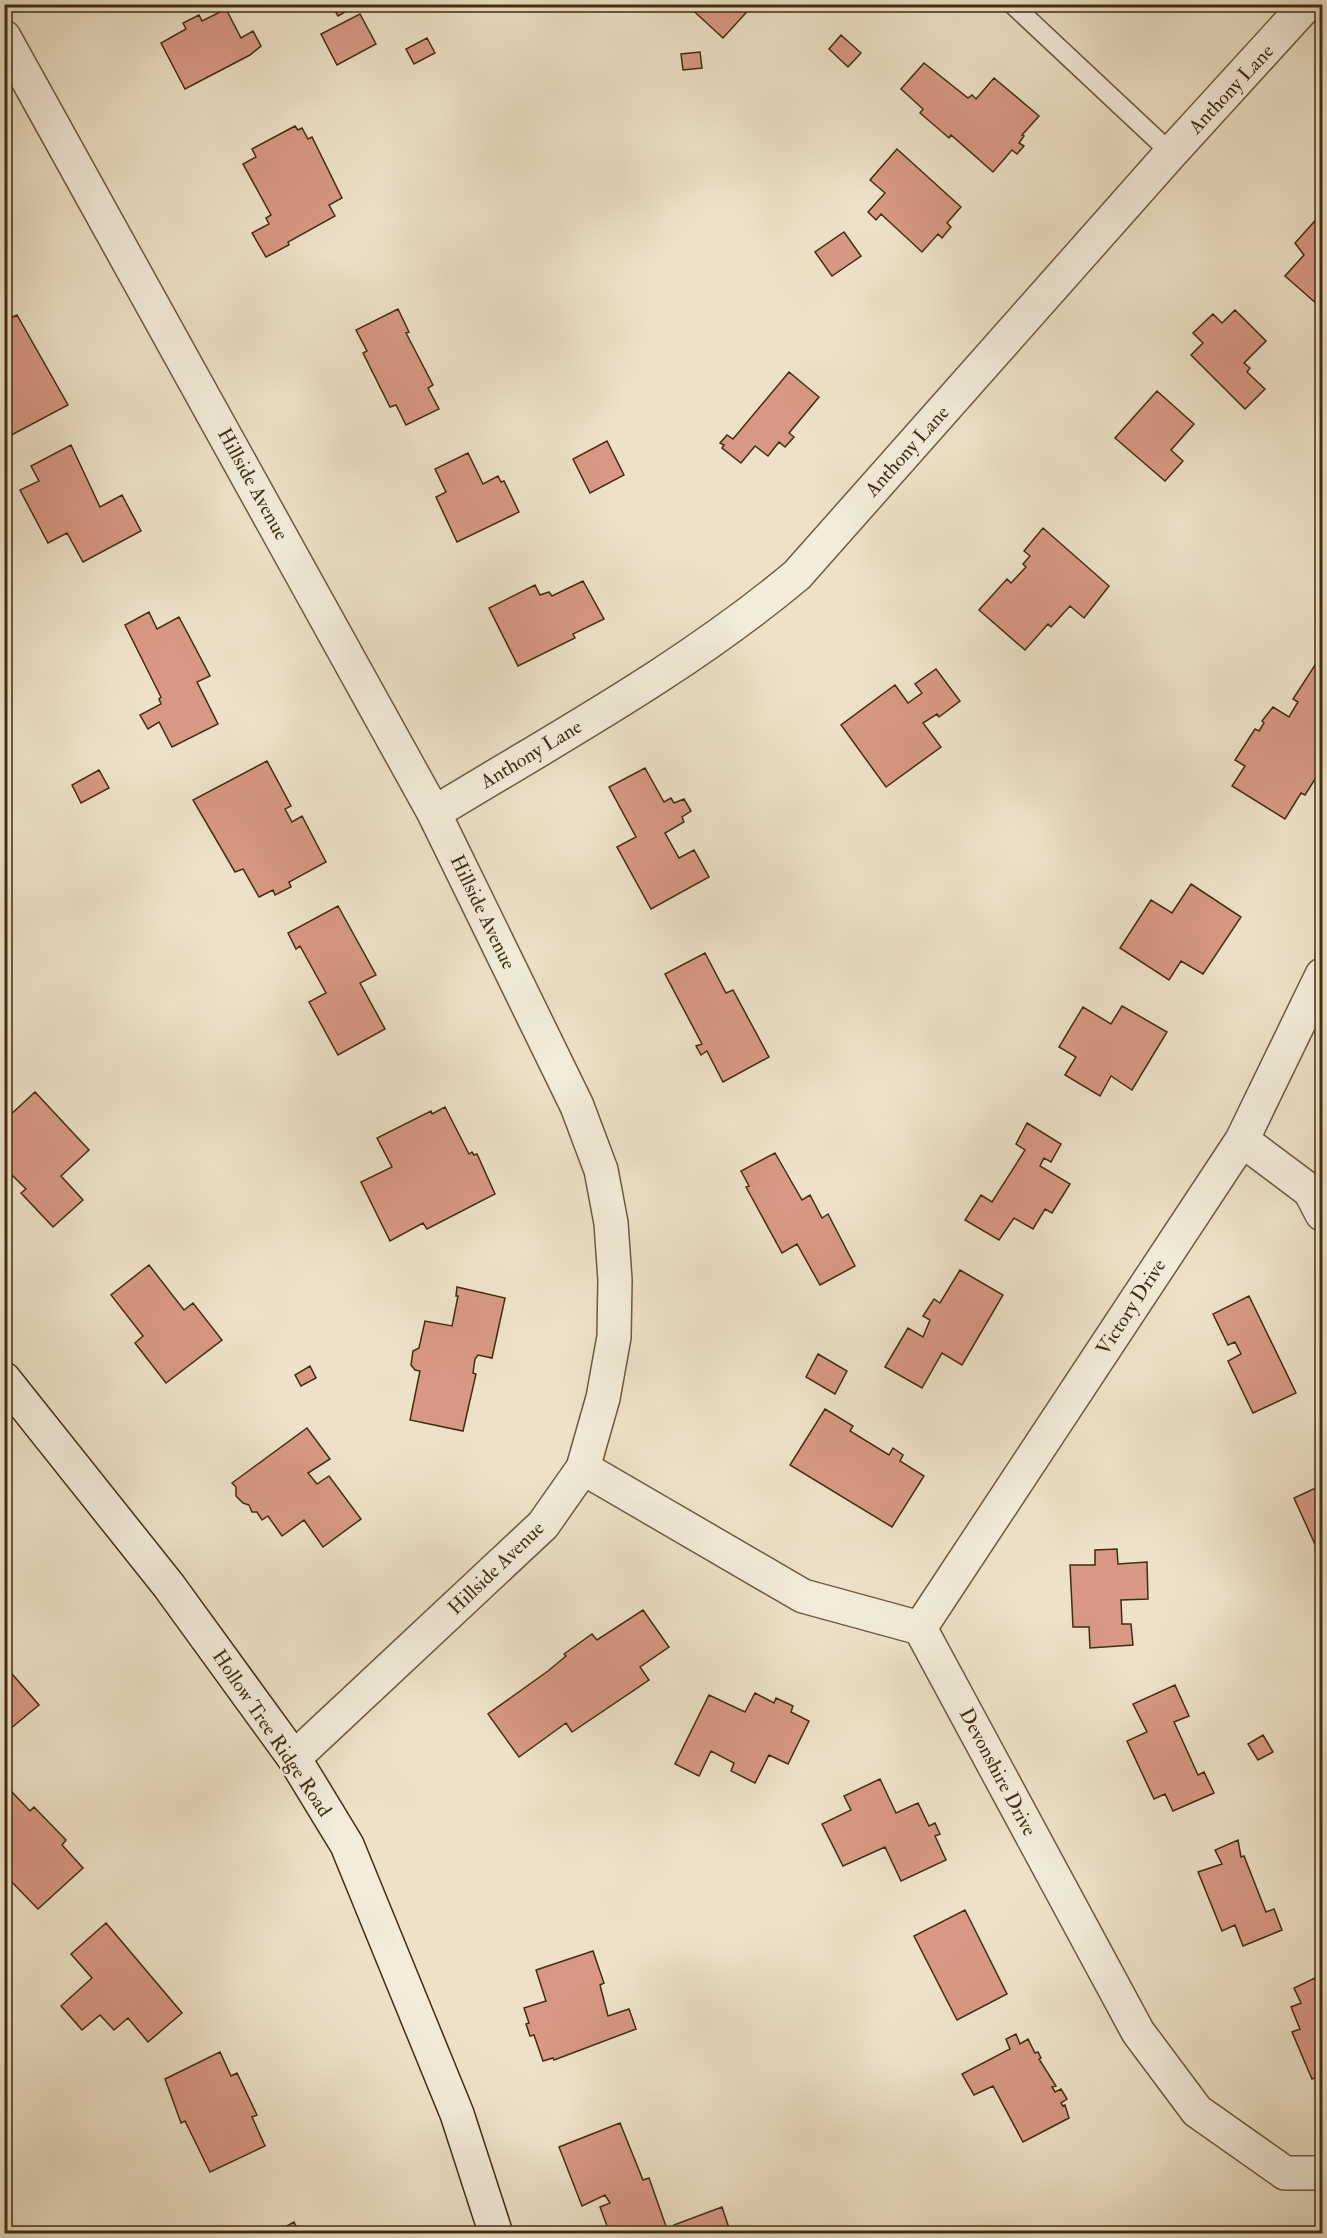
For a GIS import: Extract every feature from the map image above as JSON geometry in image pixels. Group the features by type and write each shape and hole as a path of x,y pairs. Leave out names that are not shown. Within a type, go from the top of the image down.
{"street":[{"name":"Anthony Lane","path":"434,813 655,678 744,619 797,575 1171,153 1308,4"},
{"name":"Hillside Avenue","path":"4,37 434,813 577,1106 601,1170 611,1223 614,1268 614,1337 603,1398 583,1468 543,1525 294,1758"},
{"name":"Victory Drive","path":"920,1628 1242,1140 1323,975"},
{"path":"1242,1140 1310,1191 1323,1214"},
{"name":"Hollow Tree Ridge Road","path":"4,1379 169,1586 294,1758 347,1845 457,2114 496,2234"},
{"path":"583,1468 803,1596 920,1628"},
{"name":"Devonshire Drive","path":"920,1628 1138,2032 1197,2111 1285,2173 1323,2173"}],"lane":[{"path":"1012,4 1171,153"}],"building":[{"path":"331,4 359,4 338,16"},
{"path":"686,4 754,4 723,38"},
{"path":"226,9 241,38 253,31 261,46 250,55 185,89 161,43 186,29 183,23 199,15 202,21"},
{"path":"360,14 376,44 337,65 321,34"},
{"path":"841,35 861,53 848,67 829,49"},
{"path":"427,38 435,53 414,64 406,49"},
{"path":"700,52 702,68 683,70 681,54"},
{"path":"924,63 968,98 972,95 976,99 994,78 1039,116 1022,135 1024,136 1019,143 1024,146 1017,154 1012,150 993,172 951,135 949,138 920,113 923,109 901,89"},
{"path":"295,126 298,130 302,128 308,139 312,137 342,198 329,205 335,216 266,257 252,233 269,224 266,218 271,215 243,164 256,157 252,149"},
{"path":"897,149 961,207 947,223 951,227 942,238 938,234 922,252 881,214 876,220 868,212 885,193 870,180"},
{"path":"1322,213 1322,300 1318,305 1285,276 1304,255 1295,243"},
{"path":"844,232 861,256 832,276 815,252"},
{"path":"398,309 409,332 406,333 433,385 428,388 439,409 406,425 396,405 390,407 363,353 367,351 356,330"},
{"path":"1235,310 1266,341 1244,363 1250,368 1247,372 1265,389 1245,409 1191,355 1203,343 1193,333 1213,314 1222,323"},
{"path":"17,315 68,405 4,439 4,321"},
{"path":"789,372 819,397 789,433 794,437 785,447 779,442 768,456 755,446 741,463 722,448 724,445 720,443 727,435 733,439"},
{"path":"1157,391 1194,424 1171,450 1183,461 1165,481 1115,438"},
{"path":"607,441 624,475 590,493 573,459"},
{"path":"71,445 100,507 122,495 141,531 83,562 67,533 48,543 20,490 39,481 31,466"},
{"path":"468,453 483,484 498,476 501,482 504,481 519,512 457,542 436,497 446,492 435,469"},
{"path":"1043,528 1109,586 1084,618 1070,606 1051,627 1048,624 1025,650 979,610 1007,579 1011,583 1026,567 1023,564 1030,556 1024,551"},
{"path":"583,581 604,619 573,634 575,638 518,666 489,608 535,585 540,595 549,592 552,596"},
{"path":"149,612 157,629 179,617 210,676 197,682 218,724 172,747 159,722 148,729 140,715 161,704 159,699 161,697 125,625"},
{"path":"1317,662 1322,666 1322,768 1305,795 1301,793 1285,819 1232,786 1245,766 1235,760 1255,729 1259,731 1264,723 1262,721 1273,707 1289,717 1298,702 1293,699"},
{"path":"936,669 960,701 939,717 937,714 923,723 941,747 886,787 841,725 895,685 908,703 922,693 915,684"},
{"path":"267,761 291,806 285,809 292,822 302,816 326,862 289,882 291,887 275,895 273,890 259,897 243,869 235,872 193,800"},
{"path":"645,768 664,802 671,798 674,803 684,799 691,811 682,817 684,822 665,833 679,858 694,850 709,877 651,909 617,847 636,837 609,787"},
{"path":"99,770 109,788 81,803 72,785"},
{"path":"1191,884 1241,917 1203,974 1181,961 1169,980 1120,948 1151,900 1172,913"},
{"path":"338,906 376,975 360,983 385,1029 338,1055 309,1002 326,993 300,946 296,949 288,933"},
{"path":"705,953 726,993 733,990 769,1057 723,1082 707,1051 701,1055 696,1046 702,1044 665,974"},
{"path":"1122,1006 1167,1032 1132,1090 1111,1076 1100,1096 1065,1075 1076,1057 1059,1047 1083,1007 1111,1024"},
{"path":"35,1092 89,1150 61,1176 83,1200 53,1227 21,1193 26,1189 13,1176 4,1184 4,1114 8,1117"},
{"path":"445,1107 469,1154 472,1152 474,1155 477,1154 495,1194 427,1229 423,1223 390,1241 361,1182 392,1167 377,1138 431,1111 432,1114"},
{"path":"1027,1123 1061,1144 1051,1162 1044,1158 1040,1166 1070,1184 1052,1213 1045,1209 1033,1229 1014,1218 999,1240 965,1220 981,1195 992,1202 1025,1150 1016,1144"},
{"path":"775,1153 802,1200 810,1195 822,1218 828,1214 855,1266 820,1285 797,1244 782,1253 746,1187 749,1186 741,1171"},
{"path":"149,1265 184,1310 193,1303 222,1340 166,1383 135,1343 143,1336 111,1295"},
{"path":"960,1270 1003,1295 962,1365 942,1353 922,1388 885,1367 908,1328 923,1337 930,1320 923,1316 934,1299 940,1303"},
{"path":"457,1287 505,1298 492,1358 478,1355 475,1359 473,1373 476,1374 463,1431 410,1420 420,1371 415,1370 411,1365 413,1351 419,1348 425,1321 452,1326 458,1296 456,1296"},
{"path":"1249,1296 1296,1393 1253,1413 1228,1361 1241,1354 1235,1342 1228,1345 1213,1314"},
{"path":"818,1354 847,1371 835,1394 806,1377"},
{"path":"310,1366 316,1378 301,1386 295,1375"},
{"path":"825,1409 853,1426 850,1431 889,1455 893,1448 903,1455 900,1461 924,1476 892,1527 790,1465"},
{"path":"307,1428 330,1459 308,1473 317,1484 329,1476 361,1519 323,1547 304,1520 282,1536 268,1516 262,1520 257,1512 252,1512 249,1505 236,1496 236,1487 232,1483"},
{"path":"1322,1485 1322,1549 1318,1551 1294,1498"},
{"path":"1117,1549 1118,1564 1147,1562 1148,1599 1121,1600 1122,1624 1131,1624 1133,1645 1090,1648 1089,1627 1073,1627 1070,1565 1095,1565 1095,1550"},
{"path":"643,1610 669,1647 640,1667 649,1680 572,1732 566,1723 519,1757 488,1714 548,1671 566,1656 564,1654 592,1634 597,1640"},
{"path":"6,1667 39,1705 4,1734 4,1669"},
{"path":"1175,1685 1189,1716 1174,1722 1198,1775 1204,1772 1214,1793 1173,1811 1165,1794 1154,1799 1127,1741 1147,1732 1133,1704"},
{"path":"755,1693 774,1703 776,1698 793,1706 791,1712 809,1721 788,1764 769,1755 755,1783 731,1771 734,1763 711,1751 699,1776 675,1764 709,1695 745,1712"},
{"path":"1263,1735 1273,1752 1258,1760 1248,1744"},
{"path":"880,1779 896,1813 918,1803 929,1826 935,1823 940,1834 935,1836 946,1860 901,1881 885,1847 843,1866 822,1824 851,1810 844,1796"},
{"path":"12,1792 30,1811 34,1807 66,1840 62,1845 83,1868 38,1909 4,1874 4,1800"},
{"path":"1238,1840 1241,1857 1244,1856 1266,1912 1274,1909 1282,1930 1243,1946 1235,1925 1222,1931 1198,1872 1222,1864 1215,1850"},
{"path":"965,1910 1007,1994 957,2020 914,1936"},
{"path":"106,1923 182,2013 148,2042 128,2018 114,2030 100,2015 82,2030 61,2006 92,1978 71,1954"},
{"path":"593,1951 604,1983 600,1985 608,2016 629,2009 636,2029 554,2060 553,2058 543,2061 534,2035 530,2036 524,2008 546,2001 536,1970"},
{"path":"1315,1978 1322,1994 1322,2075 1312,2079 1292,2032 1300,2029 1291,2007 1301,2003 1294,1988"},
{"path":"1016,2034 1020,2044 1028,2039 1035,2053 1038,2052 1041,2058 1039,2059 1056,2086 1052,2087 1055,2092 1061,2089 1067,2099 1061,2103 1065,2105 1069,2118 1023,2142 993,2086 974,2095 962,2074 1010,2049 1006,2039"},
{"path":"220,2052 231,2076 237,2073 257,2115 252,2117 265,2146 210,2172 185,2121 181,2123 165,2079"},
{"path":"620,2123 643,2180 649,2178 668,2232 610,2234 600,2207 610,2203 605,2195 582,2206 559,2147"},
{"path":"722,2207 731,2234 677,2234 674,2225"},
{"path":"294,2222 300,2234 272,2234"}]}
